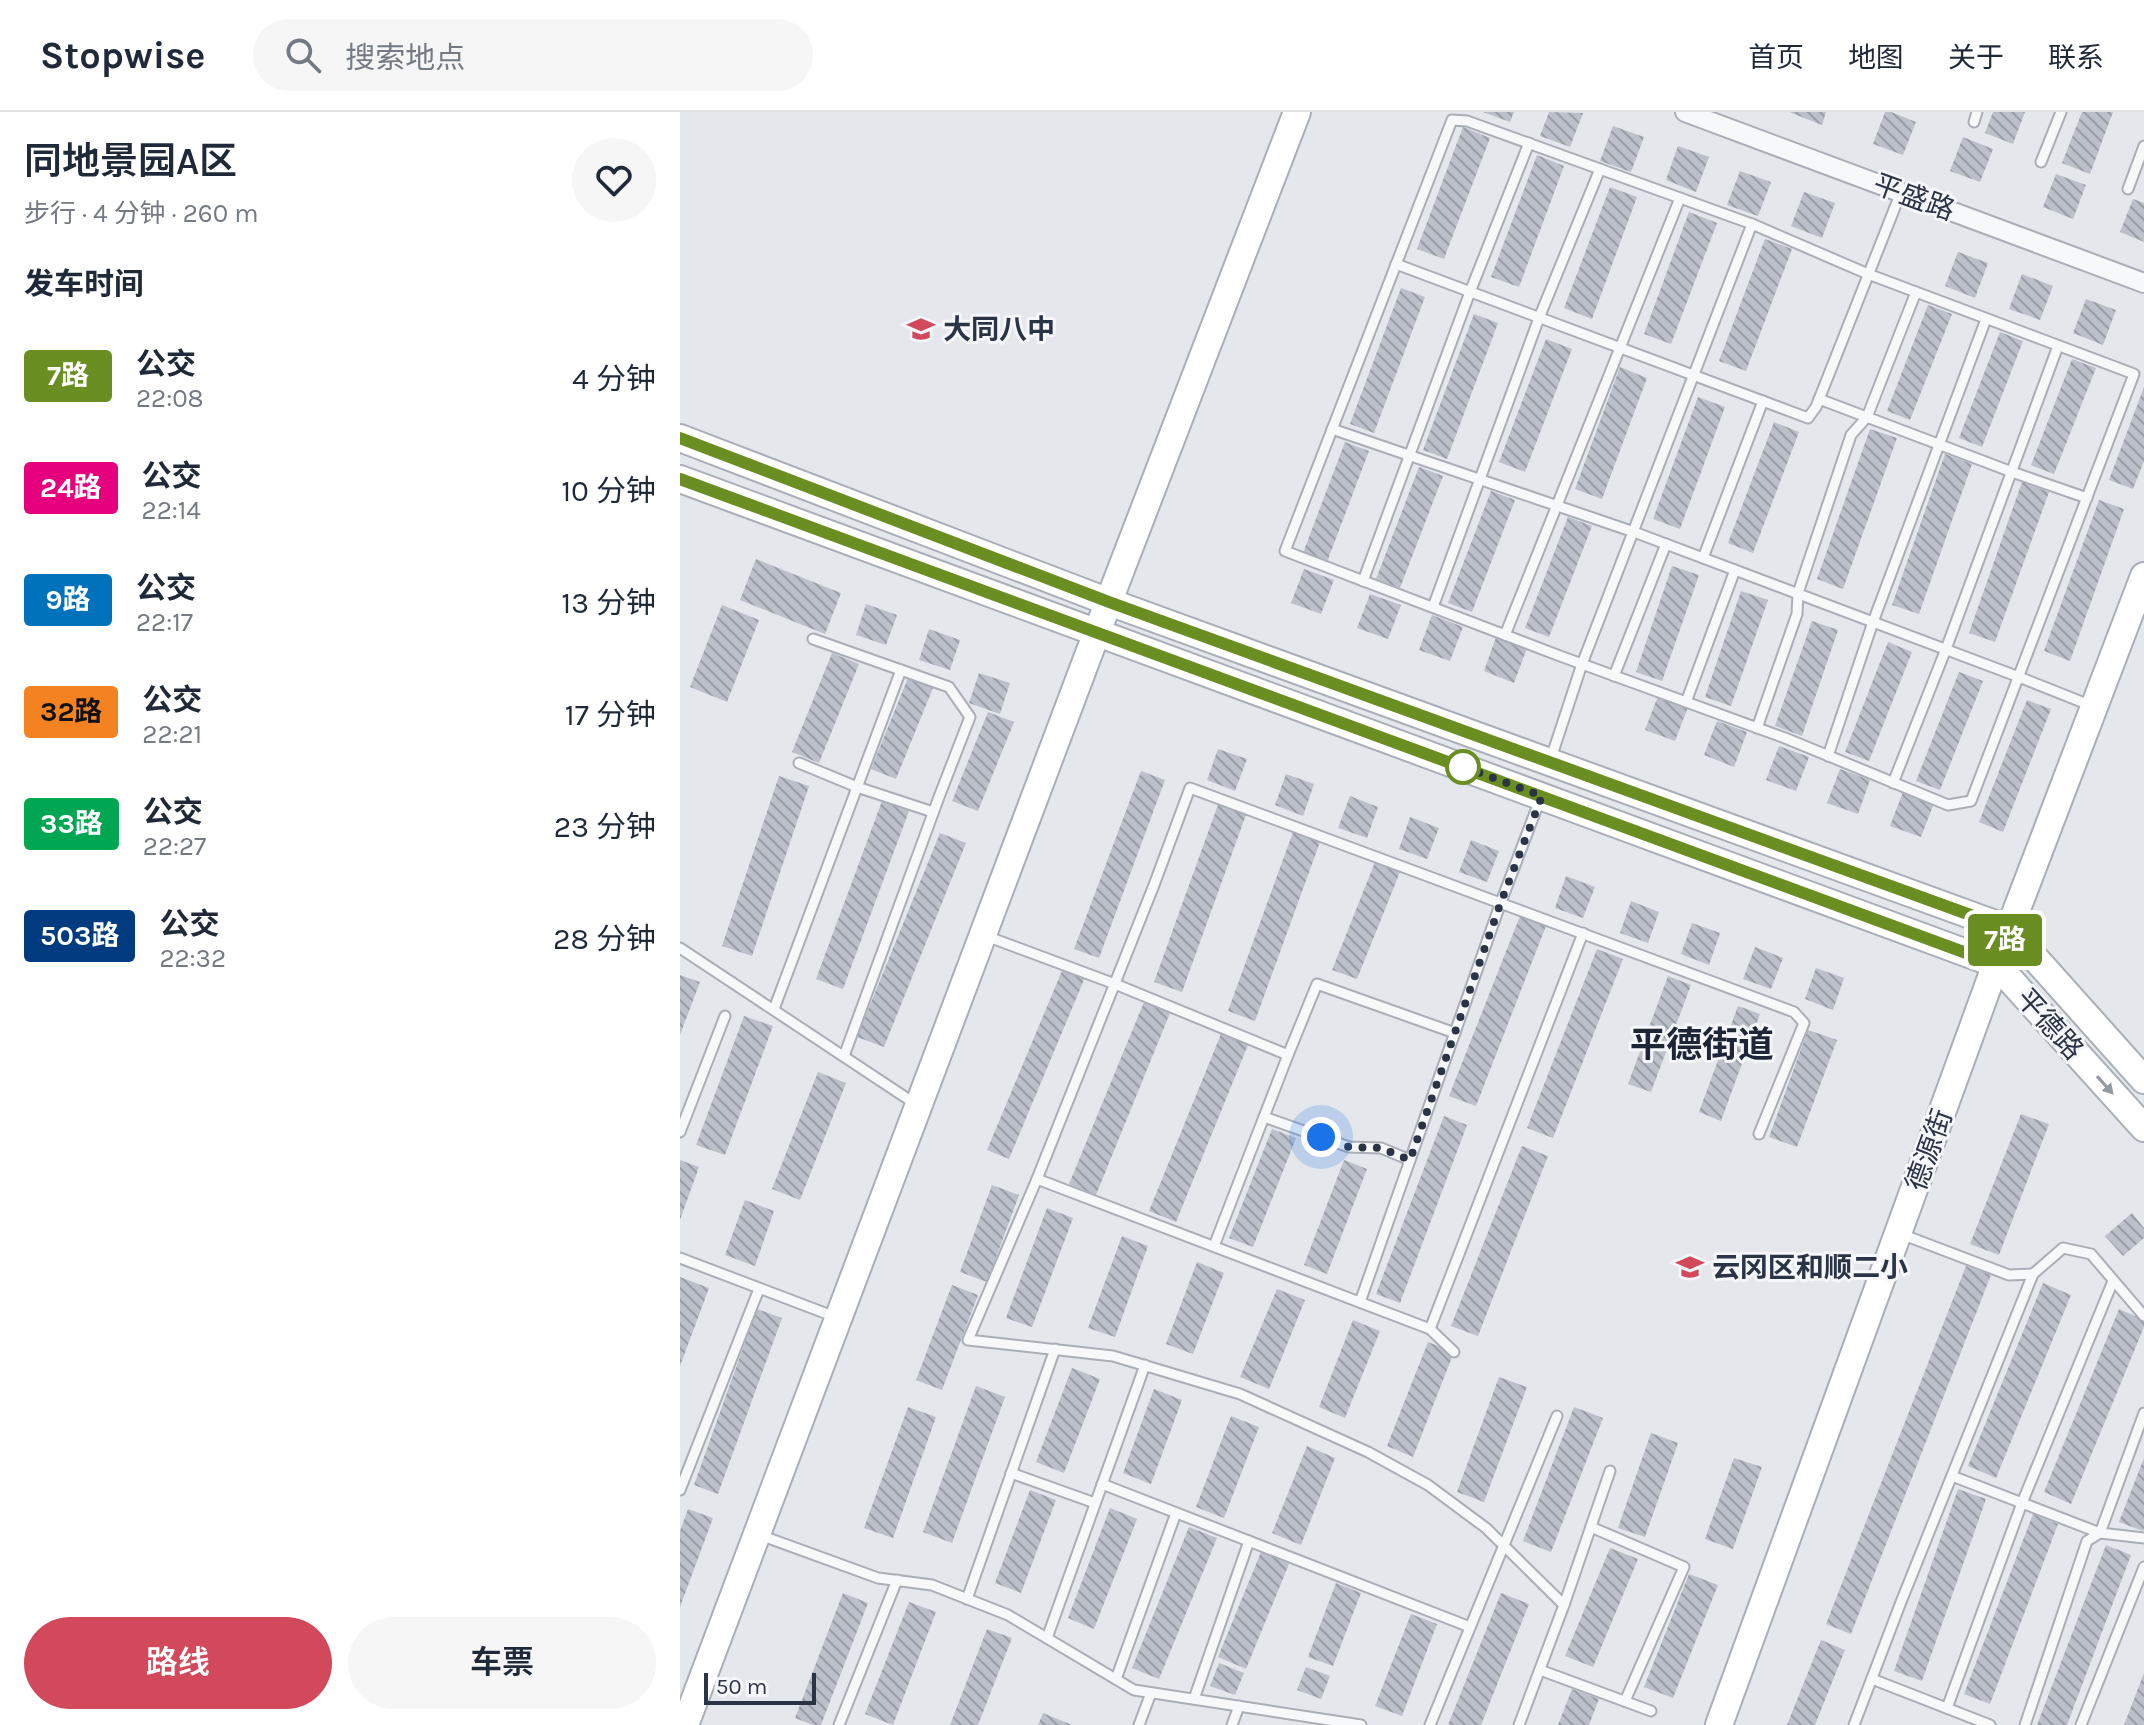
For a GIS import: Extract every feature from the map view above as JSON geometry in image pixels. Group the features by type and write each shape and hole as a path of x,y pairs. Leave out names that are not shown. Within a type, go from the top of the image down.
{"main road":[{"path":"684,1720 1297,112"},
{"name":"平德路","path":"680,438 1109,602 2009,929 2144,1080"},
{"name":"平德路","path":"680,479 1996,964 2144,1128"},
{"name":"德源街","path":"1719,1725 1996,964 2144,576"}],"street":[{"name":"平盛路","path":"1685,112 2144,283"}],"lane":[{"path":"2041,162 2061,112"},
{"path":"1452,120 1467,121 1529,143 1752,224 1868,274 2134,374 1971,801 1948,805 1757,728 1285,551 1452,120"},
{"path":"1363,581 1529,143"},
{"path":"2128,189 2144,146"},
{"path":"1433,607 1539,318 1600,169"},
{"path":"1396,264 1808,418 1819,399 1901,192"},
{"path":"1505,635 1680,198"},
{"path":"1550,761 1582,664 1752,224"},
{"path":"1757,728 1797,614 1798,593 1851,435 1867,417 1916,292"},
{"path":"1828,756 1873,622 1986,319"},
{"path":"1893,783 2058,346"},
{"path":"1819,399 2087,498"},
{"path":"1703,558 1763,401"},
{"path":"1332,429 1634,532 2093,707"},
{"path":"1614,676 1666,544"},
{"path":"1686,702 1735,570"},
{"path":"813,639 949,687 970,717 844,1056"},
{"path":"774,1009 901,670"},
{"path":"799,763 857,787 933,812"},
{"path":"1564,1605 1486,1528 1428,1485 1368,1452 1240,1394 1113,1356 968,1340 1037,1179 1190,788 1794,1012 1804,1023 1759,1134"},
{"path":"1360,1302 1501,902 1542,796"},
{"path":"1430,1329 1583,933"},
{"path":"983,935 1115,984 1288,1055"},
{"path":"680,948 918,1106"},
{"path":"1214,1246 1317,984 1455,1033"},
{"path":"680,1132 725,1016"},
{"path":"1264,1117 1349,1147 1381,1148 1410,1160"},
{"path":"1037,1179 1430,1329 1454,1352"},
{"path":"1898,1233 2009,1275 2033,1274"},
{"path":"1854,1725 2033,1274 2063,1248 2091,1254 2144,1316"},
{"path":"681,1260 838,1319"},
{"path":"1947,1708 2022,1503 2113,1281"},
{"path":"680,1490 759,1289"},
{"path":"967,1599 1055,1349"},
{"path":"1047,1638 1145,1365"},
{"path":"2025,1725 2087,1541 2100,1533 2144,1413"},
{"path":"1430,1725 1557,1416"},
{"path":"1519,1725 1610,1471"},
{"path":"1011,1473 1095,1503"},
{"path":"1952,1476 2100,1533 2144,1538"},
{"path":"1102,1484 1470,1627"},
{"path":"1116,1679 1176,1513"},
{"path":"1591,1527 1684,1567 1625,1701"},
{"path":"757,1534 878,1578 932,1585 1008,1615 1134,1690 1361,1725"},
{"path":"1194,1699 1249,1541"},
{"path":"2081,1725 2144,1567"},
{"path":"839,1725 897,1580"},
{"path":"1540,1670 1651,1711"},
{"path":"1872,1679 1990,1725"},
{"path":"1139,1725 1151,1693"},
{"path":"1232,1725 1239,1706"}],"building":[{"path":"1483,112 1514,112 1510,122"},
{"path":"1549,112 1583,113 1570,147 1540,136"},
{"path":"1789,112 1826,112 1822,125"},
{"path":"1885,112 1916,122 1903,155 1873,144"},
{"path":"1993,112 2025,112 2013,144 1985,133"},
{"path":"2082,112 2113,112 2090,174 2062,163"},
{"path":"1613,126 1644,137 1631,172 1600,161"},
{"path":"1463,127 1490,138 1444,259 1417,249"},
{"path":"1963,137 1993,149 1980,182 1950,171"},
{"path":"1678,146 1709,157 1696,192 1666,180"},
{"path":"1537,155 1564,166 1519,287 1491,277"},
{"path":"1740,171 1771,182 1758,216 1727,205"},
{"path":"2056,174 2086,185 2073,219 2043,207"},
{"path":"1610,187 1637,197 1592,319 1564,308"},
{"path":"1804,192 1835,203 1822,238 1791,226"},
{"path":"2133,199 2144,203 2144,242 2120,232"},
{"path":"1689,212 1717,223 1671,344 1644,334"},
{"path":"1765,239 1792,249 1746,371 1719,361"},
{"path":"1958,252 1988,263 1975,298 1945,286"},
{"path":"2022,274 2053,286 2040,320 2009,309"},
{"path":"1401,288 1425,297 1374,433 1350,424"},
{"path":"2086,299 2116,310 2103,345 2073,333"},
{"path":"1928,305 1952,314 1910,420 1887,411"},
{"path":"1474,314 1498,323 1447,459 1423,450"},
{"path":"2000,332 2023,341 1982,447 1959,438"},
{"path":"1546,339 1572,349 1525,472 1499,462"},
{"path":"2072,359 2096,368 2054,474 2031,465"},
{"path":"1620,367 1647,378 1602,499 1575,489"},
{"path":"2144,387 2144,461 2133,489 2109,480"},
{"path":"1698,397 1725,407 1680,529 1653,519"},
{"path":"1774,422 1799,432 1753,553 1728,543"},
{"path":"1870,429 1897,438 1843,589 1817,579"},
{"path":"1345,442 1369,451 1327,562 1303,553"},
{"path":"1945,454 1972,464 1919,614 1892,605"},
{"path":"1419,467 1443,476 1400,588 1376,579"},
{"path":"2022,482 2049,492 1995,642 1969,633"},
{"path":"1491,491 1515,500 1472,612 1448,603"},
{"path":"2099,500 2124,509 2070,661 2044,651"},
{"path":"1568,517 1592,526 1549,637 1525,628"},
{"path":"756,559 841,593 825,634 740,600"},
{"path":"1672,566 1699,575 1662,681 1636,672"},
{"path":"1304,569 1334,580 1321,614 1291,603"},
{"path":"1741,591 1768,600 1731,706 1705,697"},
{"path":"1370,594 1401,605 1388,639 1357,628"},
{"path":"866,604 897,615 886,645 856,635"},
{"path":"722,605 759,620 727,702 690,687"},
{"path":"1432,615 1463,627 1450,661 1419,650"},
{"path":"1812,621 1838,630 1802,736 1775,726"},
{"path":"929,629 960,640 950,670 919,660"},
{"path":"1496,637 1527,648 1514,683 1484,671"},
{"path":"1888,642 1912,652 1869,761 1845,752"},
{"path":"832,653 859,664 819,763 792,752"},
{"path":"1959,672 1983,681 1940,790 1916,781"},
{"path":"979,673 1010,683 1000,714 969,703"},
{"path":"908,678 933,688 896,779 871,769"},
{"path":"1658,696 1688,707 1675,741 1645,730"},
{"path":"2027,700 2051,709 2003,832 1979,822"},
{"path":"988,712 1014,722 978,811 952,801"},
{"path":"1717,721 1747,732 1734,767 1704,755"},
{"path":"1779,746 1809,757 1796,791 1766,780"},
{"path":"1218,749 1247,759 1235,791 1207,780"},
{"path":"1840,769 1870,780 1858,814 1827,803"},
{"path":"1141,771 1165,780 1099,958 1074,949"},
{"path":"1286,774 1314,784 1303,816 1275,805"},
{"path":"779,776 809,786 752,956 722,946"},
{"path":"1903,792 1934,803 1921,837 1890,826"},
{"path":"1350,796 1378,807 1367,838 1338,828"},
{"path":"882,801 909,811 843,989 816,979"},
{"path":"1219,802 1247,812 1182,992 1154,982"},
{"path":"1410,817 1439,828 1427,859 1399,849"},
{"path":"1293,832 1320,842 1255,1021 1228,1011"},
{"path":"940,833 966,843 884,1047 857,1037"},
{"path":"1471,840 1499,851 1487,882 1459,872"},
{"path":"1375,862 1400,872 1357,979 1332,970"},
{"path":"1566,876 1595,887 1583,918 1555,908"},
{"path":"1631,901 1659,912 1648,943 1620,933"},
{"path":"1520,916 1546,926 1476,1106 1449,1096"},
{"path":"1692,923 1720,933 1709,965 1681,954"},
{"path":"1755,947 1783,958 1771,989 1743,979"},
{"path":"1597,949 1623,959 1553,1138 1527,1128"},
{"path":"1064,966 1086,975 1009,1159 987,1150"},
{"path":"1816,968 1844,978 1833,1010 1805,999"},
{"path":"680,975 700,982 680,1035"},
{"path":"1668,976 1691,985 1651,1092 1628,1084"},
{"path":"1144,1002 1170,1013 1096,1195 1069,1184"},
{"path":"1738,1006 1760,1014 1721,1121 1699,1112"},
{"path":"744,1016 773,1026 725,1155 696,1145"},
{"path":"1223,1029 1250,1040 1176,1222 1149,1211"},
{"path":"1808,1030 1837,1040 1797,1147 1769,1137"},
{"path":"818,1072 846,1083 800,1200 772,1189"},
{"path":"2021,1114 2049,1124 1999,1255 1970,1244"},
{"path":"1444,1116 1467,1125 1400,1303 1376,1294"},
{"path":"1272,1129 1296,1138 1253,1247 1229,1238"},
{"path":"1522,1146 1548,1156 1478,1336 1451,1326"},
{"path":"680,1160 699,1167 680,1220"},
{"path":"1344,1160 1367,1169 1327,1274 1304,1265"},
{"path":"992,1185 1019,1195 987,1282 960,1272"},
{"path":"745,1200 774,1211 755,1266 725,1255"},
{"path":"1047,1208 1073,1218 1032,1327 1006,1318"},
{"path":"2132,1213 2144,1228 2144,1238 2123,1256 2105,1236"},
{"path":"1122,1236 1148,1246 1115,1337 1088,1328"},
{"path":"1197,1262 1224,1273 1193,1354 1166,1344"},
{"path":"1966,1266 1991,1275 1851,1634 1826,1624"},
{"path":"680,1277 709,1288 680,1366"},
{"path":"2043,1283 2071,1295 1996,1478 1968,1466"},
{"path":"952,1285 978,1295 942,1390 916,1380"},
{"path":"1277,1289 1305,1300 1269,1389 1240,1377"},
{"path":"757,1309 782,1318 718,1494 694,1485"},
{"path":"2119,1309 2144,1320 2144,1327 2071,1504 2044,1492"},
{"path":"1353,1320 1380,1331 1345,1418 1319,1407"},
{"path":"1428,1342 1454,1352 1413,1457 1387,1446"},
{"path":"1072,1368 1100,1379 1064,1473 1036,1462"},
{"path":"1499,1377 1527,1387 1484,1502 1457,1492"},
{"path":"976,1386 1005,1397 952,1543 923,1532"},
{"path":"1154,1389 1182,1400 1151,1484 1123,1473"},
{"path":"908,1407 936,1417 893,1538 864,1528"},
{"path":"1574,1407 1603,1418 1551,1552 1523,1541"},
{"path":"1231,1416 1259,1427 1224,1518 1196,1507"},
{"path":"1651,1433 1678,1443 1645,1537 1618,1528"},
{"path":"1307,1446 1335,1458 1301,1545 1272,1533"},
{"path":"1734,1458 1762,1467 1733,1549 1705,1539"},
{"path":"2144,1458 2144,1529 2143,1531 2119,1522"},
{"path":"1958,1489 1986,1499 1922,1681 1894,1671"},
{"path":"1030,1490 1056,1500 1021,1593 995,1583"},
{"path":"1110,1508 1137,1519 1094,1629 1068,1618"},
{"path":"688,1509 713,1518 680,1607 680,1531"},
{"path":"2033,1514 2058,1524 1990,1704 1964,1694"},
{"path":"1189,1527 1217,1538 1159,1679 1132,1668"},
{"path":"2106,1545 2131,1555 2067,1725 2037,1725"},
{"path":"1610,1548 1638,1559 1593,1667 1565,1656"},
{"path":"1261,1552 1289,1564 1246,1669 1218,1657"},
{"path":"1689,1574 1718,1585 1673,1698 1644,1687"},
{"path":"1336,1583 1361,1593 1333,1666 1308,1657"},
{"path":"843,1593 868,1603 821,1725 813,1725 795,1718"},
{"path":"1501,1593 1529,1604 1481,1725 1448,1725"},
{"path":"909,1602 936,1612 893,1725 865,1714"},
{"path":"1411,1614 1437,1624 1402,1716 1375,1706"},
{"path":"987,1629 1012,1638 978,1725 950,1725"},
{"path":"1821,1640 1845,1650 1815,1725 1787,1725"},
{"path":"1219,1663 1244,1673 1235,1695 1210,1686"},
{"path":"1306,1667 1330,1676 1321,1699 1297,1690"},
{"path":"2144,1673 2144,1725 2124,1725"},
{"path":"1572,1689 1599,1699 1589,1725 1558,1725"},
{"path":"1043,1713 1072,1725 1038,1725"}],"bus line":[{"name":"7路","path":"680,438 1109,602 2009,929 1996,964 680,479"}],"place":[{"name":"大同八中","path":"921,329"},
{"name":"云冈区和顺二小","path":"1690,1267"}],"district":[{"name":"平德街道","path":"1702,1045"}],"route":[{"path":"1321,1137 1349,1147 1381,1148 1410,1160 1501,902 1542,796 1453,763 1463,767"}]}
